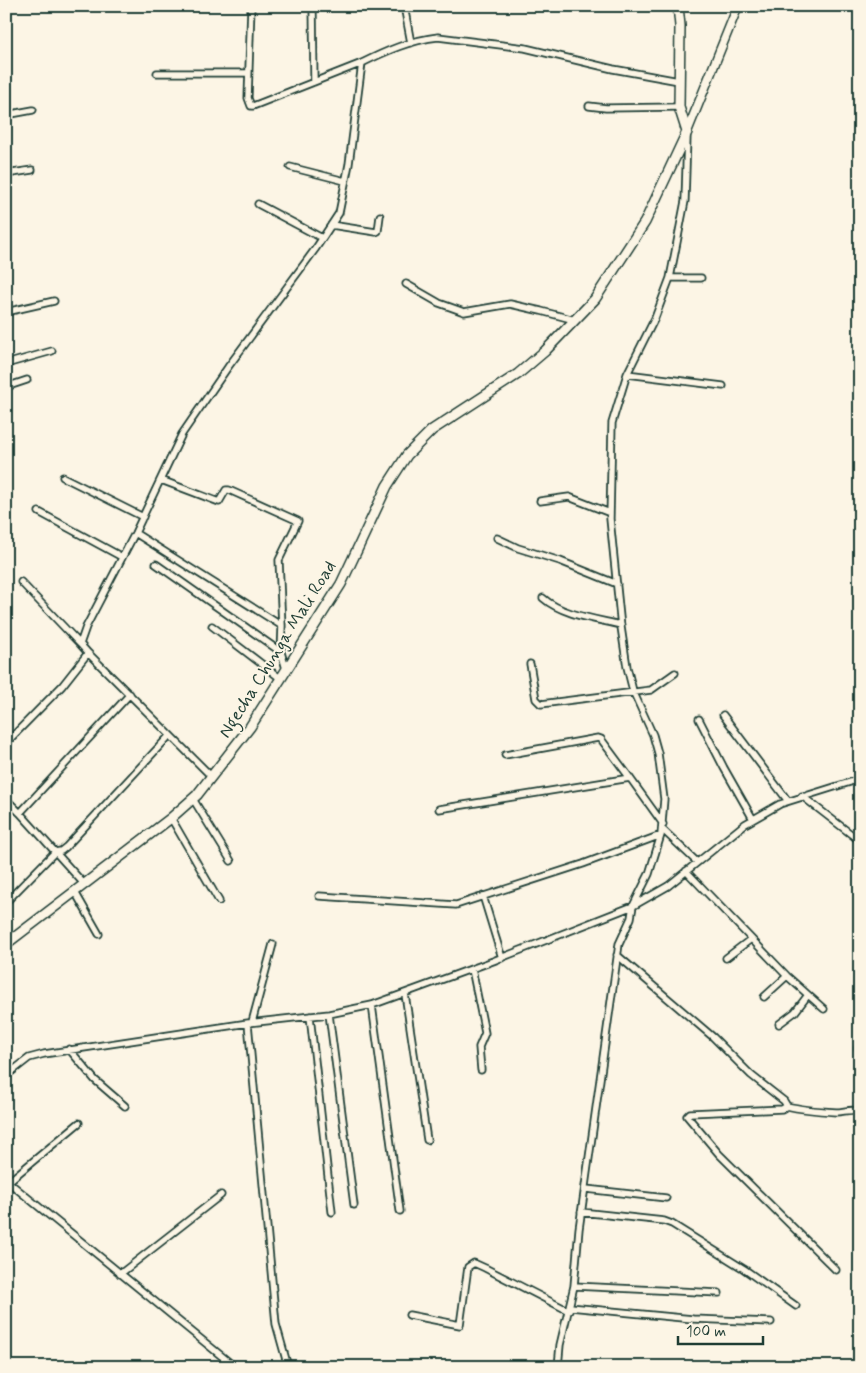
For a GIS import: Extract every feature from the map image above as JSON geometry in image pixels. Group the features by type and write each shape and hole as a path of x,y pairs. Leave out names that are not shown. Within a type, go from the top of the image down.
{"main road":[{"path":"678,6 680,26 679,107 687,132"},
{"name":"Ngecha Chunga Mali Road","path":"6,944 171,818 193,799 212,777 250,727 341,584 387,486 407,455 432,430 518,374 545,351 595,299 645,222 687,132"}],"street":[{"path":"252,6 248,98 249,104 253,106 362,63 388,50 425,38 438,36 525,48 613,69 680,81"},
{"path":"313,6 314,82"},
{"path":"404,6 411,43"},
{"path":"558,1367 560,1345 574,1286 581,1212 586,1189 619,944 631,918 633,906 649,874 662,829 664,799 658,753 653,735 633,691 621,625 610,513 612,423 627,374 655,318 670,278 685,201 687,132 738,6"},
{"path":"80,644 86,627 143,517 182,434 339,213 362,63"},
{"path":"157,73 248,73"},
{"path":"589,106 606,108 679,107"},
{"path":"6,115 33,110"},
{"path":"290,166 345,182"},
{"path":"6,174 32,170"},
{"path":"258,204 322,238"},
{"path":"331,225 376,232 378,231 380,216"},
{"path":"670,278 701,278"},
{"path":"406,284 439,303 464,312 510,304 575,320"},
{"path":"6,312 54,301"},
{"path":"6,364 52,351"},
{"path":"627,374 723,386"},
{"path":"6,387 27,380"},
{"path":"63,477 143,517"},
{"path":"161,480 219,502 226,490 229,490 298,521 279,560 279,584 282,606 281,652 286,669"},
{"path":"540,501 570,497 610,513"},
{"path":"39,512 122,557"},
{"path":"135,533 282,626"},
{"path":"497,538 518,548 560,561 616,584"},
{"path":"156,564 281,652"},
{"path":"21,582 88,653 212,777"},
{"path":"543,598 560,610 621,625"},
{"path":"212,626 280,678"},
{"path":"6,743 62,686 88,653"},
{"path":"530,664 536,699 541,704 652,690 675,673"},
{"path":"20,813 130,694"},
{"path":"723,715 788,802"},
{"path":"699,719 753,820"},
{"path":"6,902 55,852 66,848 170,735"},
{"path":"505,756 598,738 601,739 630,778 662,829 697,862"},
{"path":"439,809 630,778"},
{"path":"6,1076 29,1058 69,1049 250,1023 329,1014 372,1005 405,994 633,906 668,886 745,824 802,796 860,779"},
{"path":"802,796 860,841"},
{"path":"6,799 85,885"},
{"path":"193,799 231,861"},
{"path":"171,818 219,901"},
{"path":"319,896 456,905 583,864 662,829"},
{"path":"686,871 787,976 824,1009"},
{"path":"75,892 99,934"},
{"path":"483,896 502,958"},
{"path":"726,958 751,939"},
{"path":"273,944 250,1023 276,1324 288,1367"},
{"path":"617,955 713,1037 751,1075 784,1101 787,1106 803,1110 837,1112 856,1110 860,1112"},
{"path":"472,969 485,1033 479,1047 481,1070"},
{"path":"764,997 787,976"},
{"path":"405,994 427,1140"},
{"path":"779,1024 795,1012 808,995"},
{"path":"372,1005 400,1211"},
{"path":"329,1014 354,1205"},
{"path":"310,1016 332,1212"},
{"path":"69,1049 95,1080 125,1106"},
{"path":"787,1106 782,1110 690,1113 688,1117 719,1154 836,1270"},
{"path":"79,1123 7,1181 235,1367"},
{"path":"586,1189 666,1198"},
{"path":"120,1274 221,1195"},
{"path":"581,1212 672,1224 744,1269 796,1306"},
{"path":"408,1315 460,1325 468,1267 474,1263 569,1309 693,1319 771,1322"},
{"path":"574,1286 719,1293"}]}
